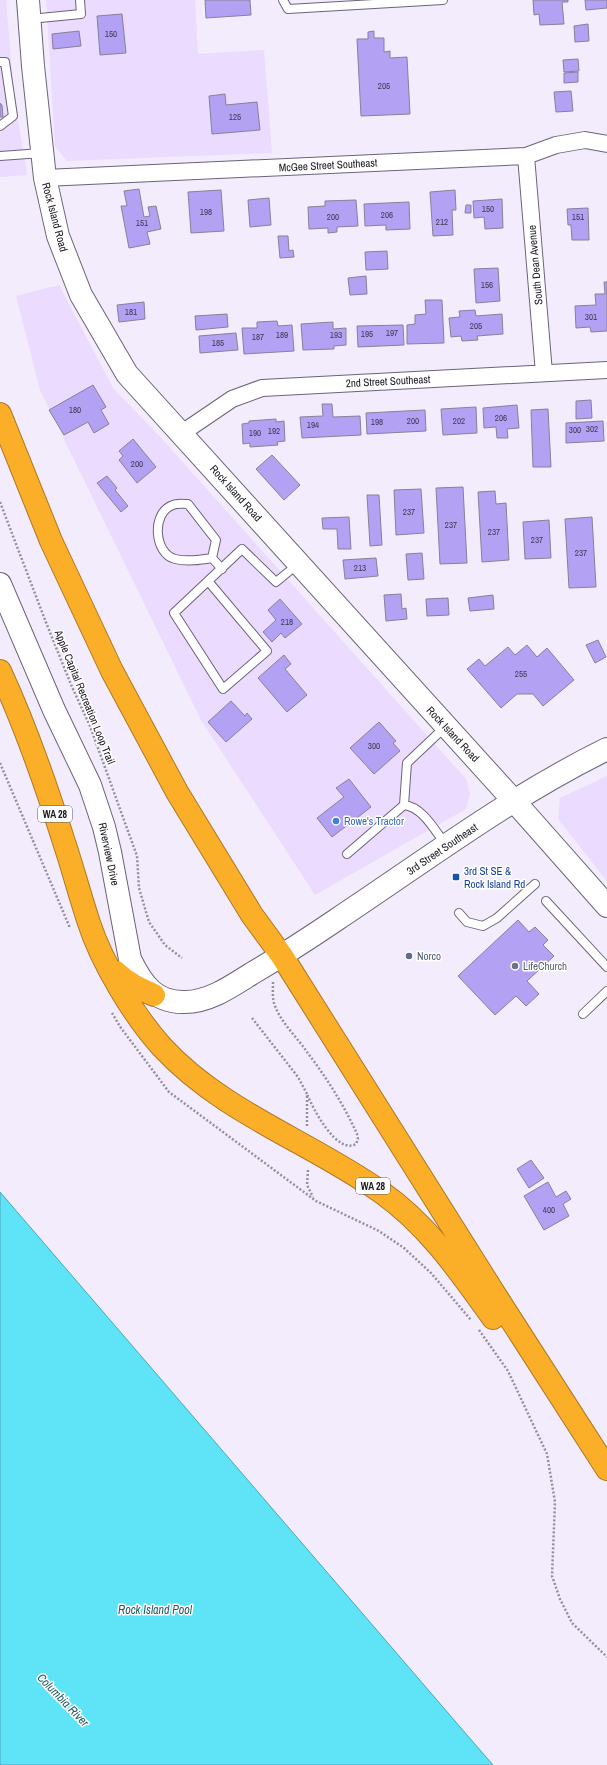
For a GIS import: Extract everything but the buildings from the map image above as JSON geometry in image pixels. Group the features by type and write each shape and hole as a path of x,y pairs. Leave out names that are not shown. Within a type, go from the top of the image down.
{"highway":[{"path":"0,414 51,541 112,671 177,792 252,914 282,956 498,1301 604,1465"},
{"name":"WA 28","path":"0,671 51,803 89,924 104,960 142,1022 162,1047 190,1074 234,1106 381,1191 423,1229 451,1260 531,1372 604,1465"},
{"path":"104,960 123,979 154,996"}],"main road":[{"name":"Rock Island Road","path":"29,9 33,66 45,178 58,236 81,295 127,374 182,433 607,906"},
{"name":"Riverview Drive","path":"0,584 97,805 110,852 130,960 137,975 154,996"},
{"name":"3rd Street Southeast","path":"282,956 514,801 607,749"},
{"path":"154,996 174,1002 186,1002 205,998 226,990 282,956"}],"street":[{"name":"McGee Street Southeast","path":"45,178 526,156 556,145 585,140 607,144"},
{"name":"South Dean Avenue","path":"526,156 544,373"},
{"name":"2nd Street Southeast","path":"182,433 232,399 262,388 607,370"}],"lane":[{"path":"29,9 81,14 80,0"},
{"path":"283,0 288,8 443,0"},
{"path":"0,62 5,62 13,116 0,126"},
{"path":"0,156 42,153"},
{"path":"188,504 216,540 212,558 196,561 174,559 163,551 158,538 158,525 163,511 172,505 188,504"},
{"path":"208,581 267,652 223,689 174,614 208,581 222,569 242,549 276,582 299,563"},
{"path":"212,558 222,569"},
{"path":"347,854 404,805 407,762 446,727"},
{"path":"404,805 412,806 426,818 447,846"},
{"path":"459,913 467,922 483,926 497,918 535,884"},
{"path":"546,901 607,967"},
{"path":"583,1014 607,991"}],"path":[{"name":"Apple Capital Recreation Loop Trail","path":"0,502 50,632 90,726 136,856 139,888 149,922 164,945 182,958"},
{"path":"252,1018 298,1077 308,1094 312,1106 326,1129 345,1145 350,1146 356,1144 358,1139 357,1134 339,1100 308,1052 281,1018 275,1005 272,992 273,980"},
{"path":"307,1128 308,1094"},
{"path":"308,1170 307,1185 310,1194 316,1201 379,1231 404,1248 431,1273 479,1330 508,1371 546,1454 555,1502 552,1576 560,1599 572,1623 607,1657"}],"shaded area":[{"path":"0,0 6,0 14,96 27,175 0,177"},
{"path":"46,0 195,0 198,54 264,50 272,153 67,161 55,146"},
{"path":"59,285 113,388 163,440 466,779 470,794 466,809 315,895 201,720 40,390 16,296"},
{"path":"607,776 607,881 558,819 560,798"}],"water":[{"name":"Rock Island Pool","path":"0,1192 467,1735 493,1765 0,1765"}],"place":[{"name":"Rowe's Tractor","path":"336,821"},
{"name":"3rd St SE & Rock Island Rd","path":"456,877"},
{"name":"Norco","path":"409,956"},
{"name":"LifeChurch","path":"515,966"}],"water label":[{"name":"Columbia River","path":"63,1700"}]}
